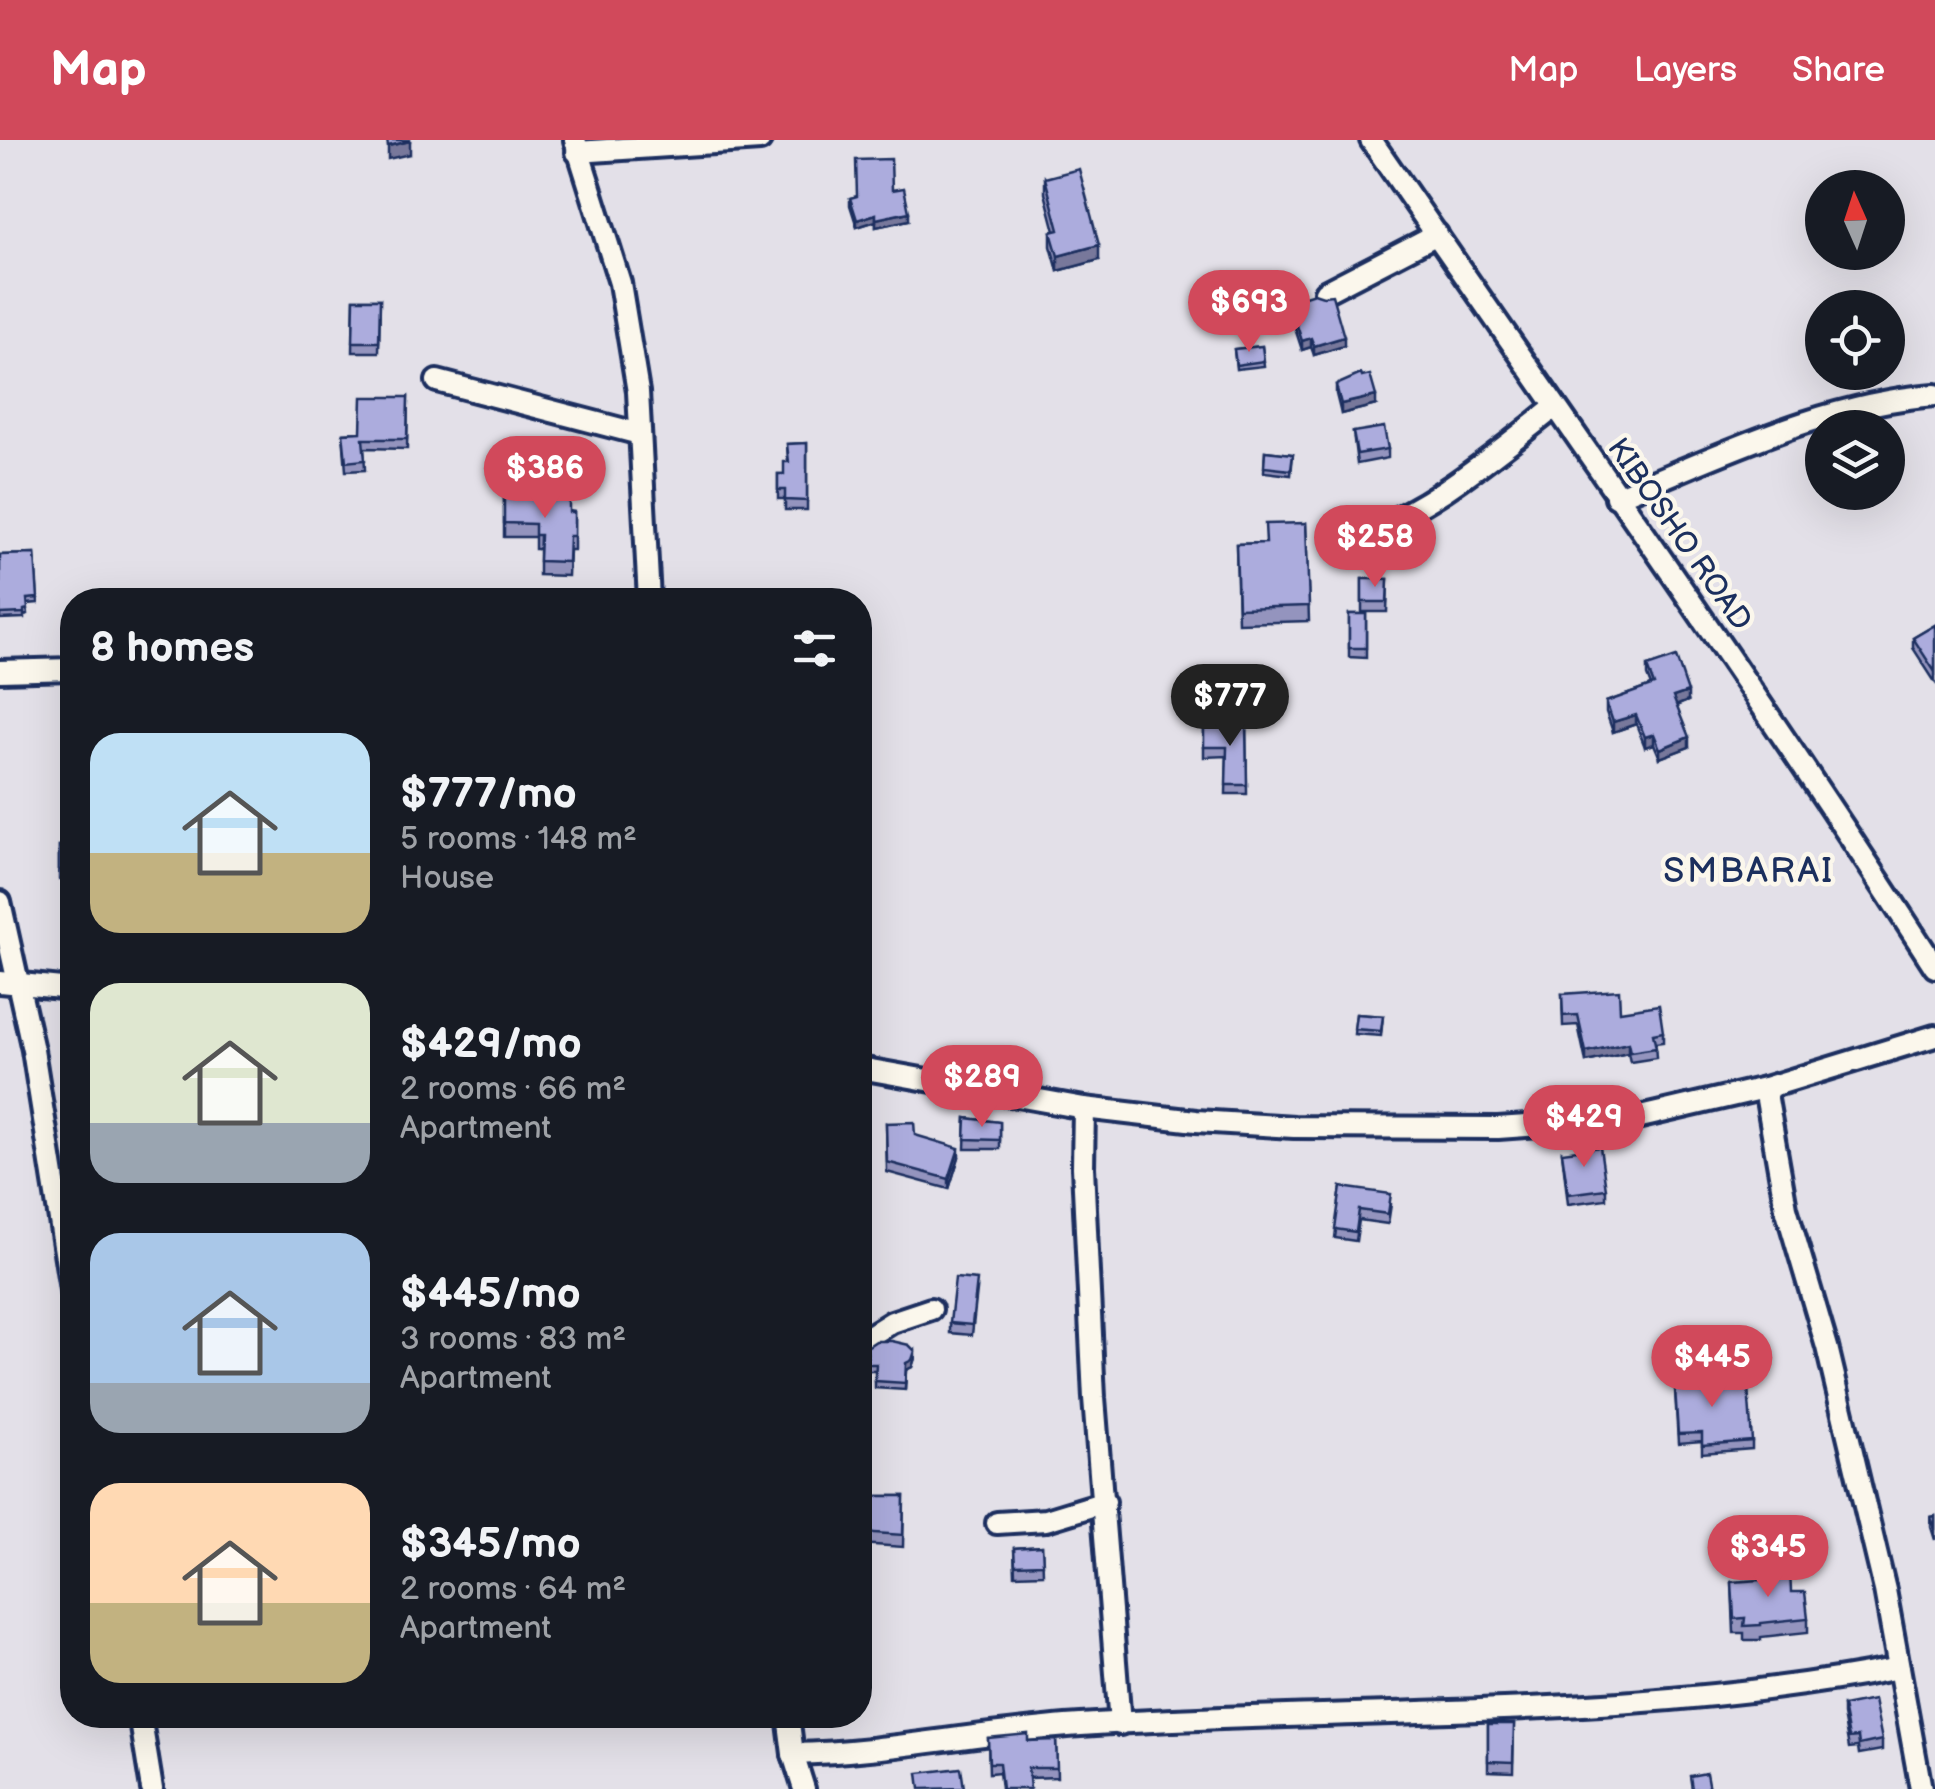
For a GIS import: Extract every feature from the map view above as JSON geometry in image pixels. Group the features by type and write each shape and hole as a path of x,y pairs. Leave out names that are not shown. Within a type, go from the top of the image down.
{"street":[{"path":"648,588 638,392 620,283 576,146 760,140"},
{"name":"KIBOSHO ROAD","path":"1371,140 1720,643 1935,966"},
{"path":"1325,292 1437,234"},
{"path":"437,382 640,434"},
{"path":"1616,497 1750,440 1801,423 1864,405 1935,395"},
{"path":"1340,542 1425,506 1555,407"},
{"path":"0,671 60,669"},
{"path":"0,902 10,983 60,1235"},
{"path":"10,983 60,988"},
{"path":"872,1070 1084,1108 1196,1121 1294,1127 1498,1128 1636,1118 1766,1088 1935,1036"},
{"path":"1766,1088 1786,1208 1827,1347 1888,1604 1921,1789"},
{"path":"1084,1108 1082,1167 1094,1398 1120,1724"},
{"path":"872,1334 892,1322 930,1309"},
{"path":"998,1523 1046,1520 1104,1502"},
{"path":"794,1754 1083,1725 1540,1708 1801,1685 1899,1668"},
{"path":"142,1728 152,1789"},
{"path":"790,1728 804,1789"}],"building":[{"path":"387,140 410,140 410,141 388,146"},
{"path":"891,159 892,190 904,188 909,212 876,219 876,214 857,220 850,198 857,196 856,160"},
{"path":"1079,169 1099,245 1058,256 1051,232 1059,230 1045,178"},
{"path":"1314,293 1332,295 1344,337 1314,346 1311,338 1302,341 1289,301"},
{"path":"354,299 380,299 379,342 353,342"},
{"path":"1262,346 1264,361 1236,365 1234,349"},
{"path":"1361,374 1370,375 1376,396 1341,404 1336,385"},
{"path":"362,397 408,397 407,439 363,439 365,460 346,462 343,433 361,432"},
{"path":"1384,427 1388,449 1357,454 1353,432"},
{"path":"807,443 807,501 785,500 785,490 778,490 778,474 784,474 784,462 789,462 787,444"},
{"path":"1265,451 1293,454 1291,470 1264,467"},
{"path":"535,491 569,492 574,536 569,536 568,562 539,561 540,535 535,535 535,524 504,523 504,496 535,496"},
{"path":"1306,523 1309,606 1238,608 1236,544 1266,543 1265,524"},
{"path":"35,554 38,598 27,599 28,609 24,613 0,614 0,555"},
{"path":"1362,579 1388,579 1387,602 1362,602"},
{"path":"1349,614 1366,614 1366,648 1349,648"},
{"path":"1935,625 1935,672 1913,638"},
{"path":"1676,657 1688,692 1673,697 1689,737 1660,749 1654,734 1645,737 1636,715 1613,722 1606,702 1654,685 1647,667"},
{"path":"1246,723 1247,785 1226,785 1227,747 1204,747 1204,724"},
{"path":"1619,990 1620,1011 1659,1005 1663,1032 1653,1034 1656,1048 1630,1052 1628,1043 1586,1052 1578,1015 1563,1016 1562,994"},
{"path":"1356,1014 1383,1016 1381,1031 1354,1029"},
{"path":"966,1118 1000,1122 1000,1140 965,1139"},
{"path":"914,1122 915,1135 959,1148 949,1179 887,1162 886,1123"},
{"path":"1600,1147 1606,1189 1568,1194 1562,1152"},
{"path":"1341,1187 1391,1194 1388,1214 1359,1210 1356,1232 1335,1229"},
{"path":"955,1278 977,1280 972,1325 950,1323"},
{"path":"892,1341 909,1345 915,1351 906,1363 905,1383 875,1381 872,1344"},
{"path":"1674,1372 1709,1372 1709,1389 1748,1387 1752,1441 1702,1445 1702,1433 1678,1434"},
{"path":"872,1496 904,1496 903,1535 872,1533"},
{"path":"1042,1546 1043,1564 1015,1565 1014,1548"},
{"path":"1790,1570 1791,1592 1805,1592 1808,1618 1744,1626 1745,1618 1734,1619 1732,1582 1759,1580 1759,1572"},
{"path":"1874,1700 1882,1740 1859,1745 1858,1737 1849,1738 1843,1706"},
{"path":"1488,1724 1514,1724 1513,1762 1488,1761"},
{"path":"1028,1734 1028,1741 1056,1740 1057,1768 1028,1768 1030,1789 1002,1789 999,1763 989,1763 988,1738"},
{"path":"961,1768 964,1788 920,1789 918,1773"},
{"path":"1706,1773 1709,1789 1692,1789 1690,1776"}],"district":[{"name":"SMBARAI","path":"1749,870"}]}
